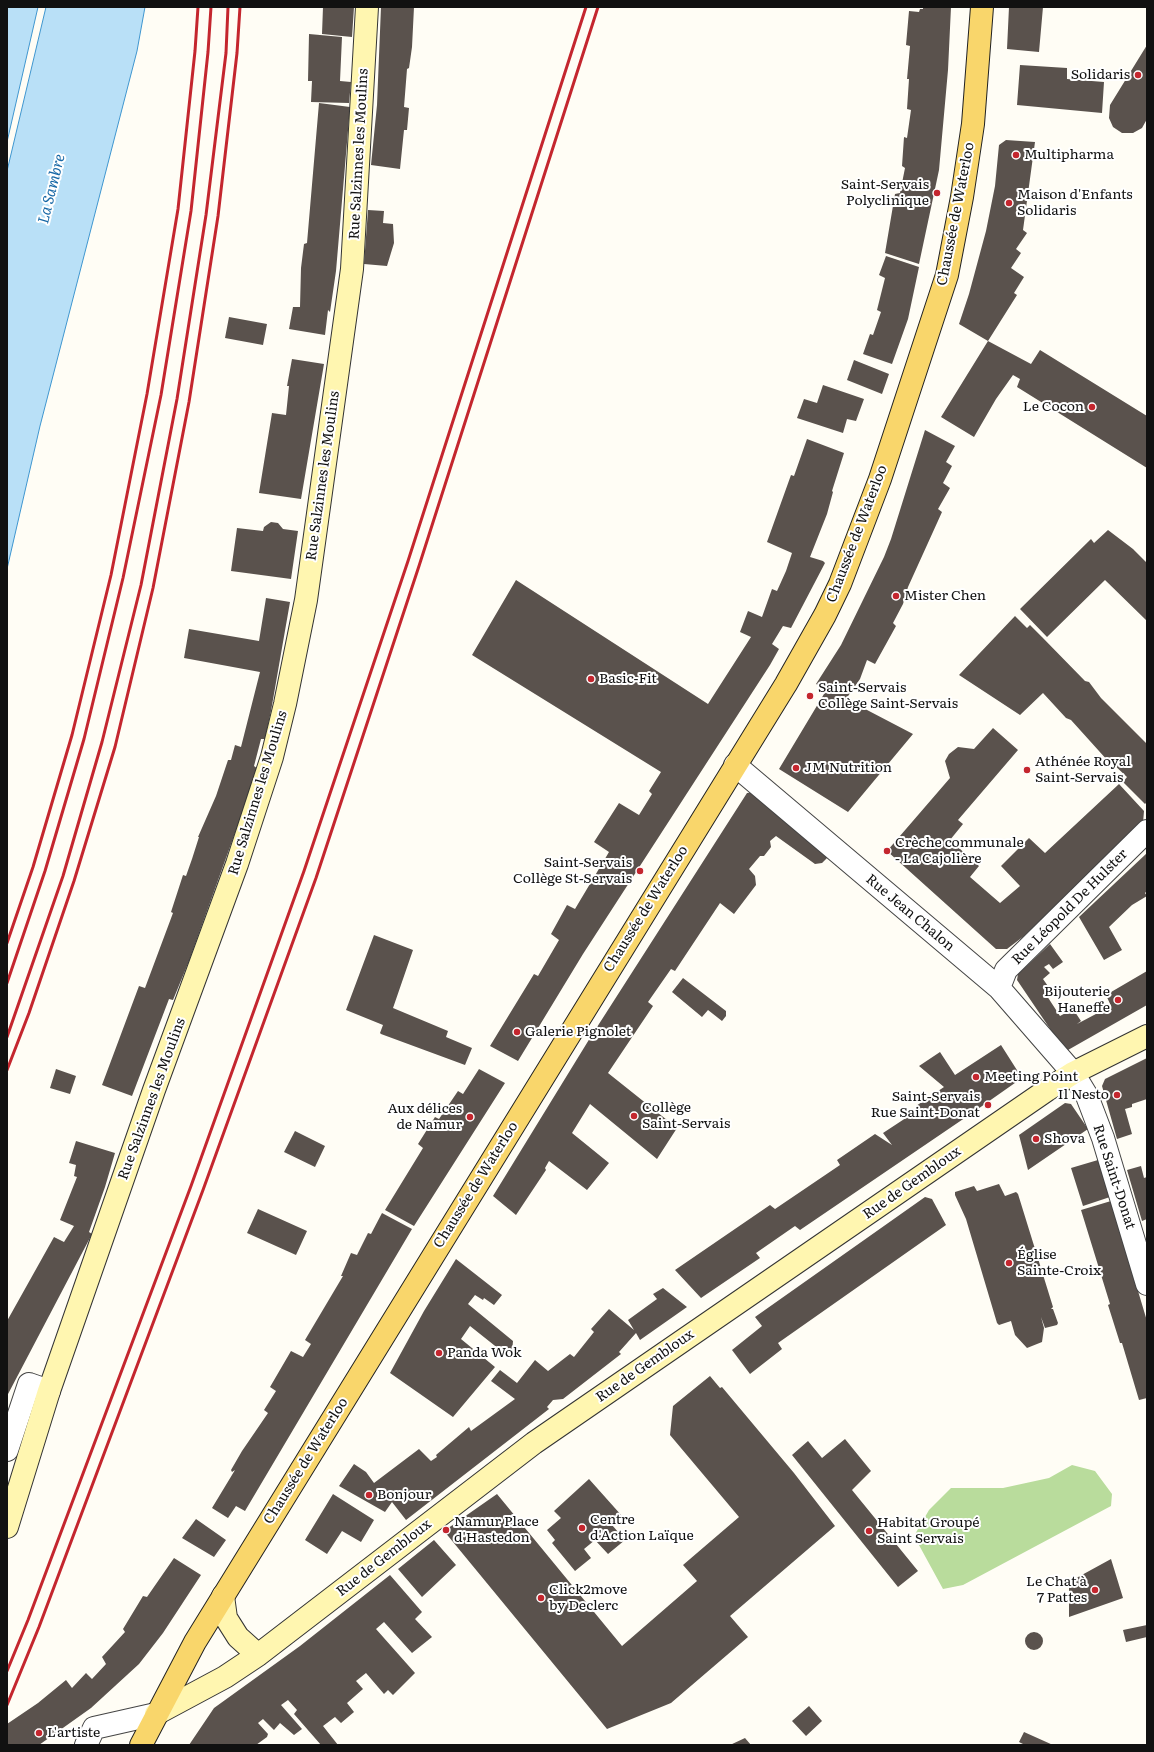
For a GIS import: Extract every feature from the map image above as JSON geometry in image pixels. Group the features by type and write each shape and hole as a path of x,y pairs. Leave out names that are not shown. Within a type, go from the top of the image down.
{"main road":[{"name":"Chaussée de Waterloo","path":"141,1745 195,1642 786,684 825,615 840,584 880,479 947,275 962,198 973,124 982,7"}],"street":[{"name":"Rue Salzinnes les Moulins","path":"7,1527 49,1391 154,1090 237,864 272,757 285,704 306,600 352,269 367,7"},
{"name":"Rue Jean Chalon","path":"735,765 999,988 1073,1073"},
{"name":"Rue Léopold De Hulster","path":"999,988 1006,970 1147,831"},
{"name":"Rue de Gembloux","path":"156,1714 225,1677 258,1655 534,1443 1073,1073 1147,1036"},
{"name":"Rue Saint-Donat","path":"1073,1073 1087,1096 1103,1138 1147,1284"},
{"path":"7,1450 29,1384 49,1391"},
{"path":"223,1596 226,1618 238,1637 258,1655"},
{"path":"86,1745 94,1728 156,1714"}],"green space":[{"path":"1072,1465 1095,1471 1112,1494 1111,1506 963,1585 943,1589 914,1536 929,1510 951,1488 1003,1488 1049,1478"}],"water":[{"path":"7,7 38,7 7,142"},
{"name":"La Sambre","path":"46,7 145,7 137,51 40,426 7,569 7,171"}],"building":[{"path":"323,7 354,7 352,37 322,34"},
{"path":"381,7 414,7 412,47 409,68 407,69 404,107 409,108 407,130 404,130 400,169 371,165 377,105"},
{"path":"923,7 951,7 948,70 939,170 919,264 885,253 895,194 900,193 905,168 902,166 904,137 907,138 911,110 907,109 909,79 907,79 910,46 906,45 909,11 919,12 920,9 923,9"},
{"path":"1009,7 1043,7 1039,52 1007,49"},
{"path":"309,34 342,37 340,81 351,82 349,103 311,102 312,81 308,81"},
{"name":"Solidaris","path":"1147,45 1147,119 1142,128 1133,133 1122,133 1113,127 1109,118 1110,105"},
{"path":"1020,65 1067,68 1067,79 1104,82 1102,113 1017,105"},
{"path":"319,103 350,107 336,271 330,312 328,310 325,335 289,329 293,307 300,307 301,268 304,244 307,243"},
{"path":"1006,140 1035,142 1023,230 1027,233 1016,249 1021,253 1011,268 1024,277 1014,293 1017,295 988,341 959,324 969,294 986,231 995,186 999,145"},
{"path":"368,210 384,211 383,223 393,224 394,243 387,266 364,264"},
{"path":"886,256 919,267 908,319 892,364 863,354 870,334 873,335 881,312 877,310 885,278 879,275"},
{"path":"229,317 267,324 263,345 225,338"},
{"name":"Le Cocon","path":"988,341 1031,364 1040,350 1147,416 1147,468 1017,387 1020,379 1013,375 996,399 974,437 941,417"},
{"path":"292,359 324,364 301,499 259,493 272,413 286,415 289,386 287,386"},
{"path":"854,360 889,374 882,394 847,380"},
{"path":"823,385 864,399 856,421 847,419 843,433 797,418 804,399 817,403"},
{"path":"925,430 955,446 946,462 952,466 943,483 950,488 938,509 942,512 908,587 903,604 893,623 896,626 875,664 867,660 860,679 846,699 913,734 848,812 779,769 827,689 816,684 841,645 884,557"},
{"path":"807,439 844,453 832,491 827,514 810,557 825,563 791,628 783,626 772,644 779,649 770,665 583,954 518,1061 490,1046 534,974 538,976 559,940 551,934 567,905 575,909 609,852 594,842 619,803 639,815 652,794 649,791 661,772 472,655 516,580 708,704 751,637 740,632 748,611 762,617 772,589 777,591 786,571 792,553 767,542 791,475 794,476"},
{"path":"271,522 278,523 283,529 298,531 291,579 231,571 237,528 263,531 264,527"},
{"path":"1108,530 1133,549 1147,563 1147,621 1105,580 1047,637 1020,609 1091,539 1094,543"},
{"path":"266,598 290,602 265,739 261,739 254,766 258,769 189,961 173,1000 169,999 132,1096 102,1085 139,986 145,988 173,913 171,912 183,875 186,876 198,837 216,796 228,760 231,760 235,745 241,747 260,672 184,658 189,629 259,641"},
{"path":"1015,616 1027,628 1030,625 1085,681 1089,682 1101,698 1147,744 1147,802 1145,804 1123,782 1127,777 1108,761 1071,720 1066,718 1043,693 1020,715 959,675"},
{"path":"993,728 1018,750 958,820 963,824 950,840 979,866 970,877 1000,903 1020,886 1001,866 1029,838 1045,853 1119,784 1144,811 1143,823 1024,936 1007,949 996,949 887,851 950,778 945,761 949,754 958,747 974,749"},
{"path":"756,792 826,850 827,858 822,863 815,864 776,836 770,841 771,847 764,856 760,856 749,869 755,876 756,885 734,914 720,903 675,971 671,969 648,1002 653,1006 608,1073 677,1128 657,1159 590,1104 572,1133 609,1163 587,1190 549,1161 545,1168 546,1170 516,1215 493,1196 590,1038 747,793"},
{"path":"1147,853 1147,891 1145,893 1147,896 1132,905 1109,927 1122,950 1104,960 1079,917"},
{"path":"374,935 413,950 393,1008 448,1031 446,1037 472,1048 465,1065 381,1034 383,1025 346,1010"},
{"path":"1050,944 1063,962 1053,969 1049,964 1044,967 1050,973 1043,979 1050,989 1045,993 1060,1016 1073,1009 1081,1021 1077,1024 1111,1006 1106,995 1147,971 1147,1005 1068,1050 1063,1048 1017,980 1018,974"},
{"path":"683,978 726,1011 726,1016 722,1021 708,1010 702,1017 672,992"},
{"path":"1001,1045 1022,1078 975,1111 800,1230 795,1226 756,1253 760,1258 701,1298 675,1270 770,1205 775,1209 840,1165 837,1160 875,1134 892,1145 883,1133 918,1110 916,1106 944,1087 919,1066 940,1052 955,1075"},
{"path":"1147,1058 1147,1099 1132,1104 1132,1107 1125,1109 1132,1134 1117,1139 1102,1086 1105,1079"},
{"path":"56,1069 76,1076 70,1094 50,1088"},
{"path":"479,1069 505,1083 414,1226 385,1210 423,1148 418,1144 435,1117 439,1119 458,1091 463,1094"},
{"path":"1065,1103 1071,1104 1088,1129 1028,1170 1019,1135"},
{"path":"295,1131 325,1146 315,1167 284,1152"},
{"path":"76,1141 115,1153 89,1232 92,1234 7,1396 7,1321 54,1237 64,1242 74,1226 60,1220 77,1177 74,1176 76,1165 69,1163"},
{"path":"1098,1160 1110,1197 1083,1206 1071,1168"},
{"path":"1141,1166 1144,1178 1147,1177 1147,1219 1142,1221 1127,1170"},
{"name":"Église Sainte-Croix","path":"999,1184 1005,1196 1016,1192 1018,1194 1053,1307 1051,1309 1053,1309 1058,1323 1057,1325 1045,1328 1041,1317 1044,1328 1042,1342 1027,1348 1015,1335 1011,1321 999,1325 997,1323 966,1219 955,1195 955,1192 974,1186 977,1191"},
{"path":"925,1197 932,1199 946,1225 778,1343 782,1349 750,1374 732,1350 762,1326 755,1317"},
{"path":"1111,1201 1147,1321 1147,1398 1139,1400 1122,1343 1120,1343 1108,1305 1110,1304 1081,1210"},
{"path":"258,1209 307,1231 296,1255 247,1233"},
{"path":"382,1213 412,1229 245,1511 236,1506 228,1518 212,1508 235,1470 232,1472 231,1470 242,1451 268,1413 264,1410 276,1391 270,1387 291,1351 303,1357 311,1344 305,1340 343,1276 341,1276 351,1253 357,1255 368,1233 371,1234"},
{"name":"Panda Wok","path":"456,1259 502,1295 494,1305 484,1298 483,1300 475,1295 468,1304 513,1341 512,1353 509,1357 470,1326 461,1339 495,1367 453,1417 390,1373 424,1311"},
{"path":"663,1288 687,1307 640,1340 636,1333 619,1352 621,1354 563,1399 553,1400 547,1407 549,1409 406,1520 392,1502 385,1512 339,1486 354,1464 366,1472 374,1483 419,1449 431,1461 469,1427 471,1431 515,1399 491,1381 500,1370 517,1383 535,1360 548,1371 570,1354 574,1357 594,1332 591,1329 609,1309 634,1330 628,1320 657,1299 653,1294"},
{"name":"Click2move by Declerc","path":"710,1376 720,1388 722,1387 794,1473 835,1526 730,1616 748,1637 671,1703 607,1729 444,1531 497,1494 622,1646 697,1581 683,1565 739,1517 670,1435 673,1406"},
{"name":"Habitat Groupé Saint Servais","path":"845,1439 871,1471 852,1490 918,1571 898,1587 792,1455 808,1441 822,1458"},
{"name":"Centre d'Action Laïque","path":"589,1479 622,1516 612,1525 625,1540 608,1554 595,1540 584,1549 591,1558 575,1571 552,1543 555,1540 547,1530 561,1518 554,1511"},
{"path":"333,1494 374,1520 361,1542 342,1531 327,1554 305,1540"},
{"path":"196,1519 226,1540 214,1557 182,1538"},
{"path":"434,1540 456,1565 422,1597 398,1569"},
{"path":"174,1558 201,1575 163,1633 139,1664 91,1708 39,1745 7,1745 7,1724 38,1703 66,1680 72,1688 86,1673 92,1679 106,1664 102,1657 125,1632 123,1629 143,1596 147,1597"},
{"name":"Le Chat à 7 Pattes","path":"1111,1559 1123,1598 1069,1617 1069,1582"},
{"path":"390,1575 422,1612 415,1619 432,1637 412,1653 384,1622 376,1629 415,1673 393,1695 388,1690 384,1694 366,1673 356,1681 363,1689 347,1703 354,1712 341,1723 335,1717 323,1726 338,1745 321,1745 294,1714 297,1710 288,1700 281,1705 302,1729 294,1735 280,1723 274,1730 263,1719 258,1723 268,1734 267,1737 256,1745 189,1745 214,1708 300,1646"},
{"path":"1147,1625 1147,1637 1126,1642 1123,1630"},
{"path":"1034,1632 1040,1635 1043,1641 1040,1647 1034,1650 1028,1647 1025,1641 1028,1635"},
{"path":"809,1706 822,1721 806,1736 792,1721"},
{"path":"1024,1732 1053,1745 1025,1745 1019,1742"},
{"path":"745,1738 751,1745 730,1745"}],"railway":[{"path":"7,943 33,867 72,735 111,575 147,394 178,209 195,51 198,7"},
{"path":"7,983 45,871 84,739 123,578 161,395 191,211 208,52 211,7"},
{"path":"7,1037 63,876 102,742 141,585 177,399 206,215 226,53 228,7"},
{"path":"7,1070 29,1013 74,881 115,747 153,588 189,402 218,216 237,53 240,7"},
{"path":"7,1671 28,1620 191,1186 304,871 408,561 586,7"},
{"path":"7,1705 39,1627 203,1190 316,878 419,566 598,7"}],"place":[{"name":"Solidaris","path":"1138,75"},
{"name":"Multipharma","path":"1016,155"},
{"name":"Saint-Servais Polyclinique","path":"937,193"},
{"name":"Maison d'Enfants Solidaris","path":"1009,203"},
{"name":"Le Cocon","path":"1092,407"},
{"name":"Mister Chen","path":"896,596"},
{"name":"Basic-Fit","path":"591,679"},
{"name":"Saint-Servais Collège Saint-Servais","path":"810,696"},
{"name":"JM Nutrition","path":"796,768"},
{"name":"Athénée Royal Saint-Servais","path":"1027,770"},
{"name":"Crèche communale - La Cajolière","path":"887,851"},
{"name":"Saint-Servais Collège St-Servais","path":"640,871"},
{"name":"Bijouterie Haneffe","path":"1118,1000"},
{"name":"Galerie Pignolet","path":"517,1032"},
{"name":"Meeting Point","path":"976,1077"},
{"name":"Il Nesto","path":"1117,1095"},
{"name":"Saint-Servais Rue Saint-Donat","path":"988,1105"},
{"name":"Collège Saint-Servais","path":"634,1116"},
{"name":"Aux délices de Namur","path":"470,1117"},
{"name":"Shova","path":"1036,1139"},
{"name":"Église Sainte-Croix","path":"1009,1263"},
{"name":"Panda Wok","path":"439,1353"},
{"name":"Bonjour","path":"369,1495"},
{"name":"Centre d'Action Laïque","path":"582,1528"},
{"name":"Namur Place d'Hastedon","path":"446,1530"},
{"name":"Habitat Groupé Saint Servais","path":"869,1531"},
{"name":"Le Chat à 7 Pattes","path":"1095,1590"},
{"name":"Click2move by Declerc","path":"541,1598"},
{"name":"L'artiste","path":"39,1733"}]}
